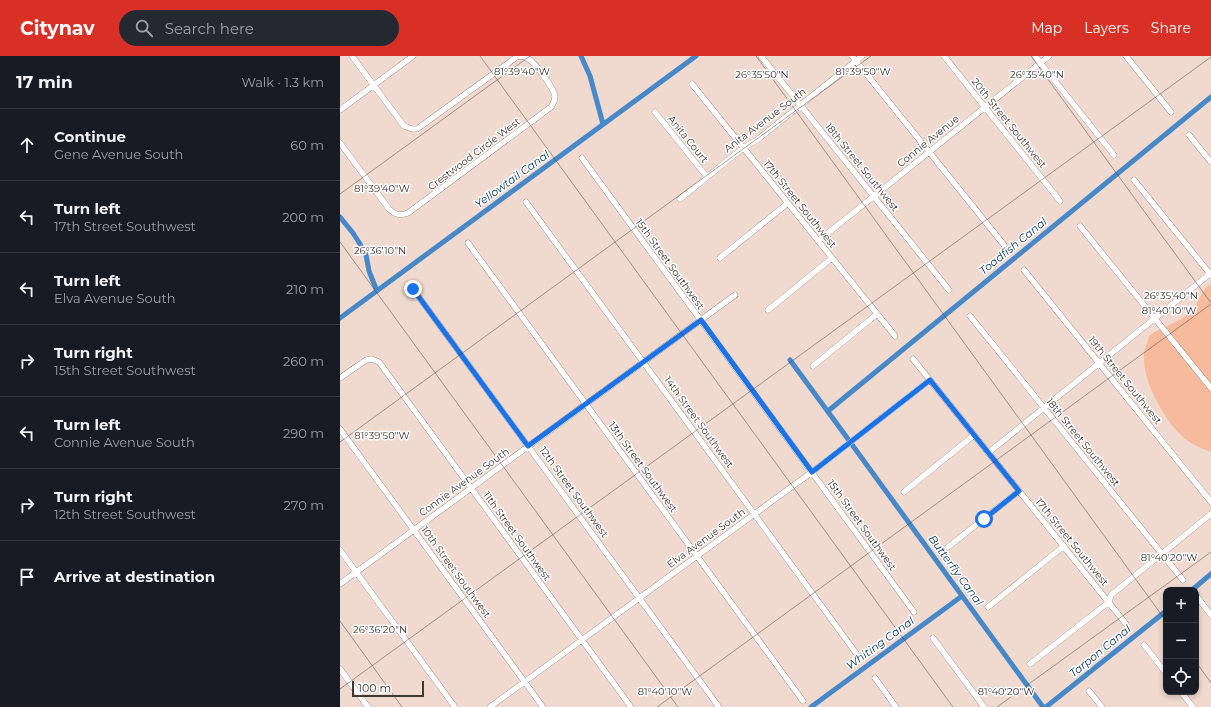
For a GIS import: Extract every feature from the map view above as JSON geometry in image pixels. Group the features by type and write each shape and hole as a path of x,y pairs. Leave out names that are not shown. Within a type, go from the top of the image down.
{"street":[{"path":"352,56 374,85"},
{"path":"340,110 413,56"},
{"name":"Crestwood Circle West","path":"340,143 389,209 394,214 401,216 408,213 551,108 555,97 554,91 532,62 523,56 518,56 417,129 412,129 404,126 374,85"},
{"name":"18th Street Southwest","path":"761,56 949,290"},
{"name":"Anita Avenue South","path":"680,198 743,148 758,140 801,106 854,58 862,56"},
{"name":"20th Street Southwest","path":"944,56 984,108 1060,201"},
{"path":"1035,56 1114,155"},
{"name":"Connie Avenue","path":"818,241 1049,56"},
{"path":"1126,56 1171,112"},
{"path":"854,58 1004,246"},
{"name":"17th Street Southwest","path":"692,84 894,336"},
{"name":"Anita Court","path":"655,112 707,177"},
{"path":"1189,135 1211,162"},
{"name":"15th Street Southwest","path":"582,158 914,612"},
{"path":"988,452 1211,274 1134,180"},
{"name":"14th Street Southwest","path":"526,202 856,653"},
{"path":"720,258 788,203"},
{"path":"1080,226 1211,388"},
{"name":"13th Street Southwest","path":"468,243 803,702"},
{"path":"768,310 832,258"},
{"name":"19th Street Southwest","path":"1024,270 1211,502"},
{"name":"12th Street Southwest","path":"413,289 719,707"},
{"name":"Connie Avenue South","path":"340,584 735,295"},
{"path":"813,366 877,314"},
{"name":"18th Street Southwest","path":"970,316 1182,580"},
{"name":"17th Street Southwest","path":"913,358 1126,624"},
{"name":"11th Street Southwest","path":"340,378 366,360 372,359 379,362 631,707"},
{"name":"Elva Avenue South","path":"490,707 812,472 930,380"},
{"name":"10th Street Southwest","path":"340,429 543,707"},
{"path":"904,492 974,435"},
{"path":"948,548 1019,491"},
{"path":"1030,664 1109,602 1111,595 1211,514"},
{"path":"988,607 1064,546"},
{"path":"340,550 455,707"},
{"path":"1199,599 1211,615"},
{"path":"933,638 984,707"},
{"path":"1144,645 1163,669"},
{"path":"340,669 368,707"},
{"path":"875,678 896,707"},
{"path":"1089,691 1102,707"},
{"path":"1184,695 1194,707"}],"shaded area":[{"path":"1211,284 1211,452 1196,446 1185,439 1161,409 1146,375 1144,354 1149,336 1191,312 1204,290"}],"waterway":[{"path":"581,56 590,76 603,124"},
{"name":"Yellowtail Canal","path":"340,318 696,56"},
{"name":"Toadfish Canal","path":"828,411 1211,97"},
{"path":"340,217 353,233 366,255 369,271 377,291"},
{"name":"Butterfly Canal","path":"790,360 848,439"},
{"name":"Butterfly Canal","path":"853,446 1043,707"},
{"name":"Tarpon Canal","path":"1196,587 1211,574"},
{"name":"Whiting Canal","path":"811,707 962,596"},
{"name":"Tarpon Canal","path":"1046,707 1163,613"}],"route":[{"path":"413,289 528,446 701,320 812,472 930,380 1019,491 984,519"}]}
